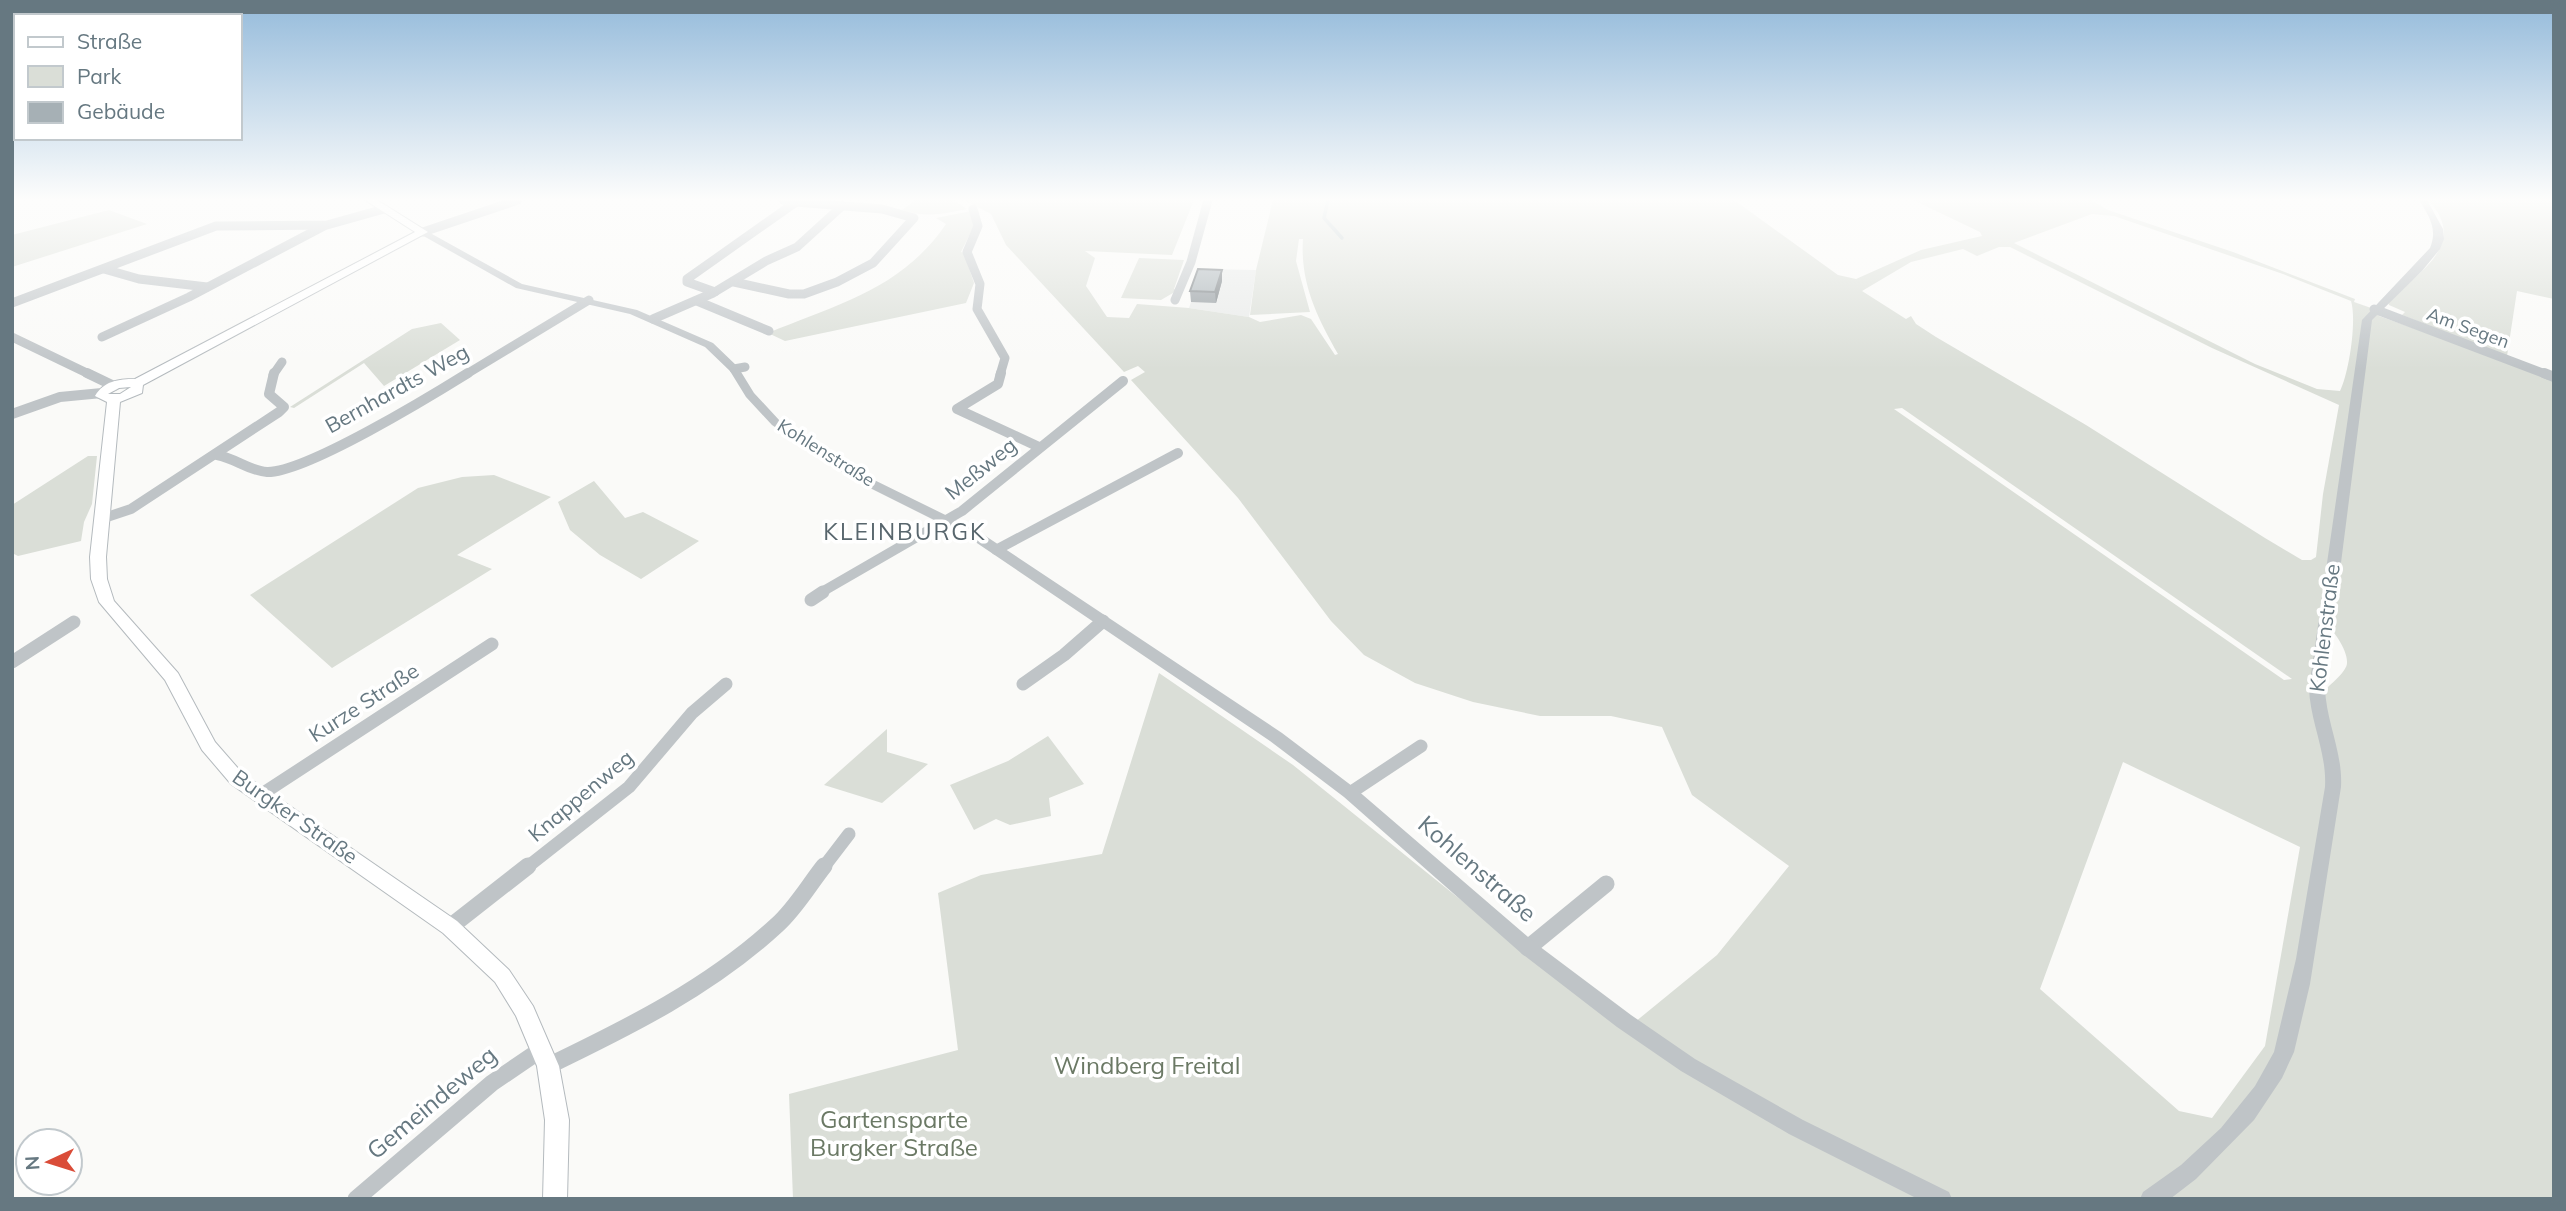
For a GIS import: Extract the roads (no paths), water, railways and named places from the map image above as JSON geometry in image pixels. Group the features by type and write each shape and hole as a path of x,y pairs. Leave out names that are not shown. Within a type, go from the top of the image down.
{"main road":[{"path":"111,392 138,390 137,383 377,257"},
{"name":"Burgker Straße","path":"111,392 99,579 107,602 173,677 208,746 220,761 258,796 450,927 502,976 525,1012 545,1058 557,1120 555,1199"}],"street":[{"path":"12,303 136,257"},
{"path":"102,337 267,257"},
{"name":"Kohlenstraße","path":"467,257 519,286 589,300 653,319 709,345 740,368 758,406 808,446 859,477 947,520 996,550 1276,737 1350,793 1528,948 1688,1065 1796,1127 1941,1199"},
{"path":"715,292 687,282 687,279 719,257"},
{"path":"653,319 715,292 776,257"},
{"path":"734,282 789,295 804,294 837,282 878,257"},
{"name":"Meßweg","path":"969,257 980,284 976,309 1005,358 998,384 957,409 1039,447"},
{"path":"1175,300 1192,257"},
{"path":"2374,309 2430,257"},
{"path":"104,269 139,279 208,287"},
{"name":"Bernhardts Weg","path":"217,454 233,458 248,470 260,472 292,466 394,417 589,300"},
{"path":"697,301 769,331"},
{"name":"Kohlenstraße","path":"2151,1199 2172,1187 2211,1152 2268,1085 2283,1052 2317,891 2333,766 2316,707 2317,688 2367,320 2374,309"},
{"name":"Am Segen","path":"2374,309 2553,376"},
{"path":"12,337 111,392"},
{"path":"101,519 131,509 284,407 269,394 273,374 282,362"},
{"name":"Meßweg","path":"947,520 1123,380"},
{"path":"12,414 60,397 111,392"},
{"path":"996,550 1178,453"},
{"path":"811,600 841,579 947,520"},
{"path":"1023,684 1064,655 1102,621"},
{"path":"12,662 74,622"},
{"name":"Kurze Straße","path":"258,796 492,644"},
{"name":"Knappenweg","path":"450,927 629,787 692,713 726,684"},
{"path":"1350,793 1421,746"},
{"name":"Gemeindeweg","path":"356,1199 523,1059 545,1058 632,1026 706,982 779,924 849,834"},
{"path":"1528,948 1606,884"}],"district":[{"name":"KLEINBURGK","path":"905,532"}],"park label":[{"name":"Windberg Freital","path":"1147,1066"},
{"name":"Gartensparte Burgker Straße","path":"894,1134"}]}
